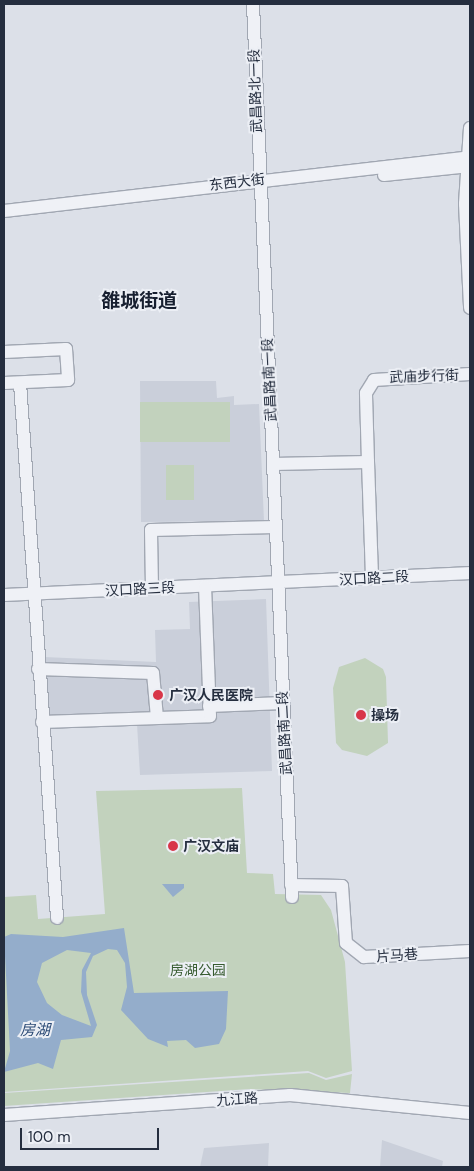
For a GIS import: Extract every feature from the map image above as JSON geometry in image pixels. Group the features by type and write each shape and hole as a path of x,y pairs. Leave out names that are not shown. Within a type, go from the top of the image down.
{"street":[{"name":"武昌路北一段","path":"253,4 258,183"},
{"path":"470,128 468,162 470,308"},
{"name":"东西大街","path":"4,211 468,162"},
{"name":"东西大街","path":"4,220 258,183"},
{"name":"武昌路南一段","path":"258,183 274,464 277,582"},
{"path":"4,352 66,349 68,380 4,383"},
{"name":"武庙步行街","path":"372,578 366,393 374,380 470,374"},
{"path":"20,383 32,594 57,918"},
{"path":"274,464 368,462"},
{"path":"152,588 151,530 275,527"},
{"name":"汉口路二段","path":"277,582 470,573"},
{"name":"汉口路三段","path":"4,595 277,582"},
{"name":"武昌路南二段","path":"277,582 292,891"},
{"path":"42,722 210,716 205,586"},
{"path":"38,669 153,673 157,718"},
{"path":"210,706 282,703"},
{"name":"片马巷","path":"292,891 342,886 346,943 364,957 470,951"},
{"name":"九江路","path":"4,1115 290,1095 470,1113"}],"shaded area":[{"path":"140,381 216,381 217,398 234,396 234,405 259,404 264,521 141,522"},
{"name":"广汉人民医院","path":"266,599 272,771 140,775 137,724 48,729 44,657 156,662 155,630 190,629 189,602"},
{"path":"382,1140 443,1161 442,1167 380,1167"},
{"path":"269,1143 268,1167 200,1167 204,1148"}],"green space":[{"path":"140,402 230,402 230,442 140,442"},
{"path":"166,465 194,465 194,500 166,500"},
{"name":"操场","path":"365,658 383,669 386,677 388,743 367,756 342,750 336,743 333,688 339,667"},
{"name":"房湖公园","path":"242,788 247,873 273,874 275,894 321,895 331,910 345,962 352,1071 326,1078 308,1071 4,1092 4,897 36,895 38,919 105,914 96,791"},
{"path":"309,1073 326,1080 352,1074 350,1093 250,1089 4,1106 4,1093"}],"water":[{"path":"162,884 184,884 184,888 173,897"},
{"name":"房湖","path":"124,928 134,993 228,991 226,1029 219,1044 195,1048 186,1040 167,1041 168,1047 148,1039 121,1010 127,987 125,963 117,950 108,949 93,956 86,972 87,995 97,1025 92,1037 61,1040 53,1069 38,1063 4,1072 10,1051 4,937 11,934 63,937","holes":["67,950 91,953 82,970 81,992 91,1026 62,1015 47,1003 37,982 42,963"]}],"place":[{"name":"广汉人民医院","path":"158,695"},
{"name":"操场","path":"361,715"},
{"name":"广汉文庙","path":"173,846"}],"district":[{"name":"雒城街道","path":"139,301"}]}
